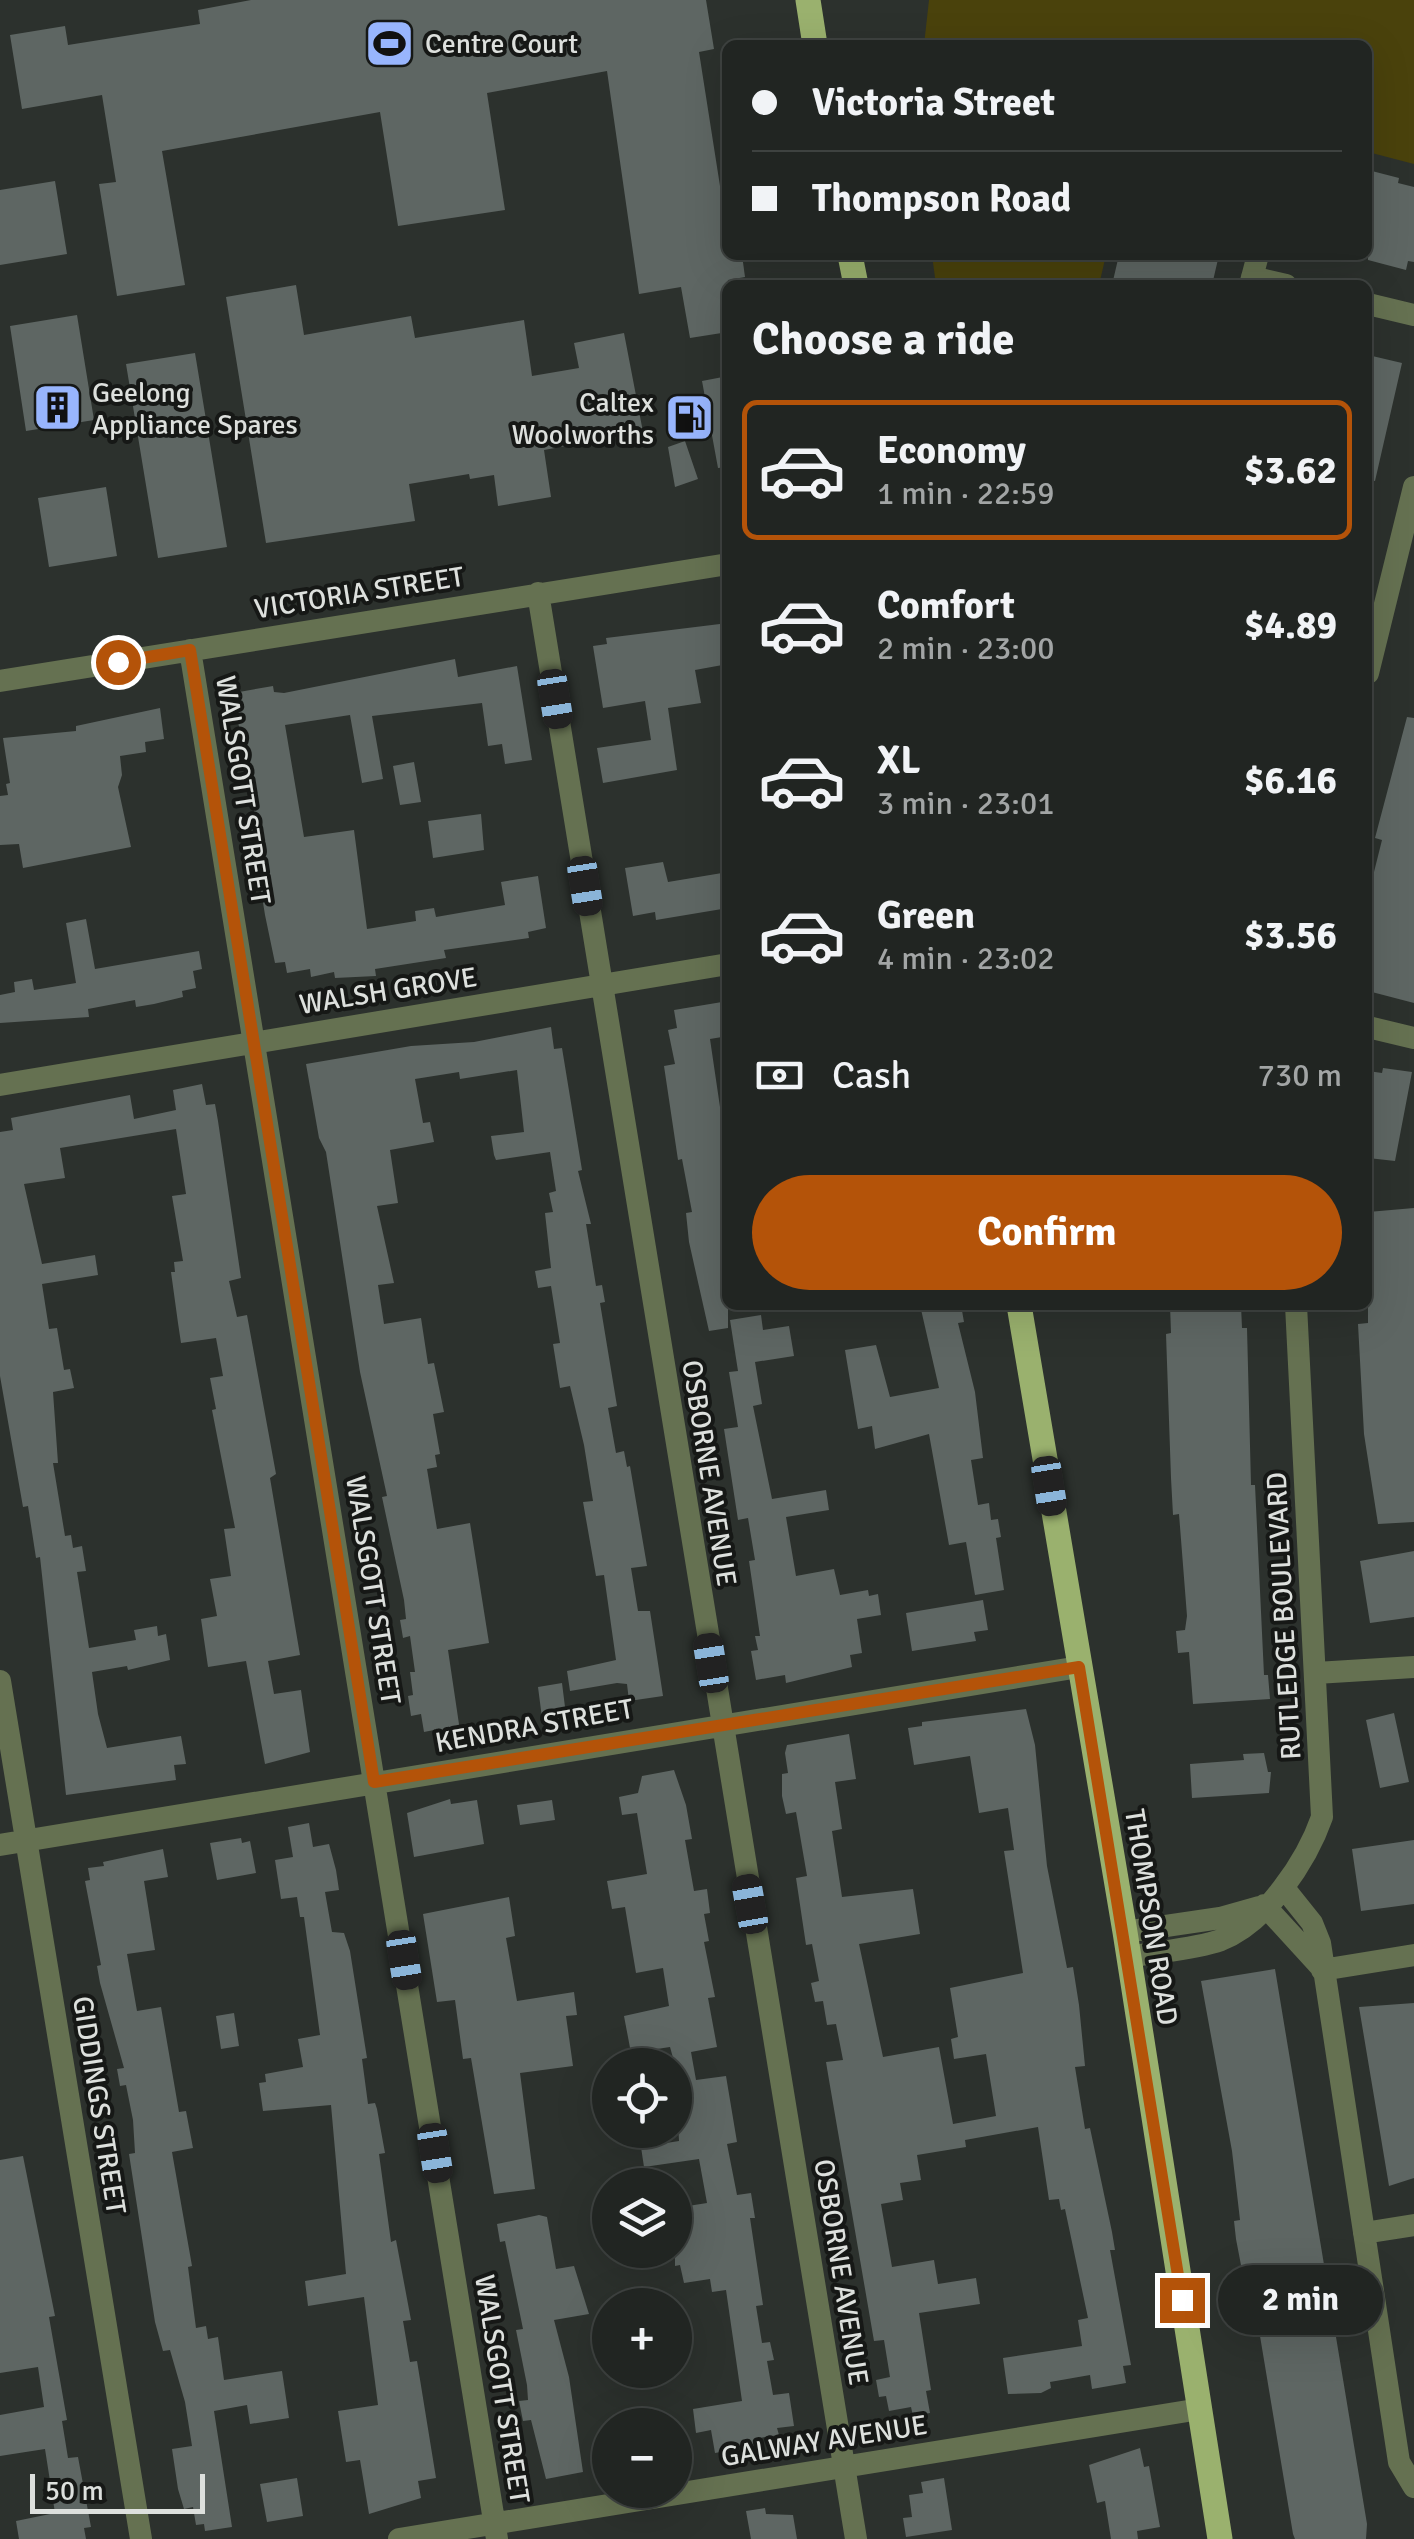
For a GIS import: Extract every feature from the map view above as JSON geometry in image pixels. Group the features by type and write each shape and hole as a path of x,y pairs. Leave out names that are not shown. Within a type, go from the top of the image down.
{"main road":[{"path":"808,0 814,40"},
{"name":"THOMPSON ROAD","path":"1020,1310 1127,1944 1220,2539"}],"street":[{"path":"1372,305 1414,316"},
{"path":"1372,640 1376,607 1414,488"},
{"name":"VICTORIA STREET","path":"0,682 722,565"},
{"name":"OSBORNE AVENUE","path":"538,593 856,2539"},
{"name":"WALSGOTT STREET","path":"190,650 496,2531"},
{"name":"WALSH GROVE","path":"0,1085 722,965"},
{"path":"1372,1028 1414,1038"},
{"name":"RUTLEDGE BOULEVARD","path":"1127,1944 1264,1905 1284,1888 1310,1852 1322,1817 1296,1310"},
{"name":"KENDRA STREET","path":"0,1845 1079,1667"},
{"path":"1316,1673 1414,1667"},
{"name":"GIDDINGS STREET","path":"0,1681 141,2539"},
{"path":"1284,1888 1315,1929 1399,2462 1414,2487"},
{"path":"1264,1905 1305,1945 1322,1970"},
{"path":"1322,1970 1414,1955"},
{"path":"1364,2233 1414,2225"},
{"name":"GALWAY AVENUE","path":"399,2539 496,2531 844,2467 1200,2409"}],"shaded area":[{"path":"929,0 1414,0 1414,164 1372,153 1372,40 925,40"},
{"path":"933,260 1105,260 1100,280 935,280"}],"building":[{"path":"251,0 706,0 714,49 699,52 722,186 722,260 743,260 745,277 722,280 722,333 690,338 681,287 639,294 607,71 487,93 505,210 398,226 380,112 162,151 185,285 117,296 99,184 116,182 102,95 22,109 10,35 65,26 68,45 200,24 198,10"},
{"path":"1372,171 1399,178 1398,183 1414,187 1414,262 1408,261 1406,270 1368,260 1372,260"},
{"path":"55,181 67,254 0,265 0,190"},
{"path":"1118,260 1218,260 1213,280 1113,280"},
{"path":"296,285 304,335 411,316 415,338 524,320 532,376 579,368 574,343 624,333 643,432 544,450 551,497 498,506 494,475 470,479 469,474 409,484 415,521 266,543 226,297"},
{"path":"77,315 94,420 26,431 10,326"},
{"path":"195,353 227,547 158,558 126,364"},
{"path":"1372,356 1402,363 1375,481 1372,481"},
{"path":"722,377 722,468 718,468 702,381"},
{"path":"685,441 698,479 675,487 668,447"},
{"path":"106,487 117,556 49,567 38,498"},
{"path":"722,624 722,665 695,670 701,703 668,708 677,770 603,783 597,748 651,740 645,701 603,708 593,646 607,644 606,638"},
{"path":"455,659 458,677 517,666 532,760 505,764 502,744 488,746 482,703 372,716 383,779 362,783 350,715 285,725 304,837 354,830 367,929 416,921 415,911 434,908 436,917 505,905 501,882 538,876 546,928 528,932 529,938 444,950 446,958 375,969 376,976 335,978 334,972 311,977 310,969 287,973 285,962 275,963 265,915 257,865 263,861 234,699 240,698 239,692 273,686 274,692 284,693"},
{"path":"160,708 164,739 145,742 146,752 120,756 122,775 118,787 131,847 23,868 19,844 0,845 0,796 8,795 6,784 10,783 3,738 76,731 76,726"},
{"path":"1407,717 1414,718 1414,1003 1372,992 1372,880 1382,840 1375,838"},
{"path":"414,762 421,802 400,805 393,766"},
{"path":"481,814 484,850 433,858 428,821"},
{"path":"663,862 668,882 722,873 722,909 656,920 655,912 633,916 625,868"},
{"path":"86,919 95,969 199,951 202,969 193,971 196,988 182,991 183,997 154,1004 136,1007 135,1000 88,1009 89,1017 0,1023 0,995 15,992 14,982 32,979 34,990 76,983 66,923"},
{"path":"722,1002 722,1037 710,1039 722,1121 722,1310 728,1310 728,1328 709,1331 689,1242 686,1213 692,1212 682,1159 678,1160 664,1066 675,1064 668,1030 677,1028 674,1010"},
{"path":"551,1027 554,1049 562,1048 582,1170 578,1171 591,1224 586,1224 596,1286 602,1285 605,1302 600,1303 617,1406 608,1408 616,1453 624,1451 627,1467 630,1466 647,1566 631,1568 638,1611 650,1611 663,1696 629,1701 627,1684 617,1683 570,1691 567,1671 616,1660 604,1575 596,1576 583,1502 593,1501 584,1445 570,1386 560,1388 553,1344 560,1343 551,1286 538,1288 535,1271 551,1268 545,1213 553,1212 549,1193 556,1191 550,1152 496,1160 491,1136 524,1132 517,1070 460,1079 459,1072 415,1079 423,1123 430,1122 434,1142 390,1150 398,1203 377,1206 394,1283 378,1285 384,1324 421,1318 428,1364 434,1363 444,1412 433,1414 440,1454 435,1455 437,1467 427,1469 437,1529 470,1523 489,1643 448,1650 460,1731 440,1735 439,1729 424,1732 421,1714 411,1716 410,1672 415,1672 410,1636 403,1638 400,1620 406,1619 404,1600 382,1497 387,1496 360,1372 326,1152 319,1138 306,1064 411,1046 474,1042"},
{"path":"1383,1068 1412,1072 1395,1161 1372,1158 1372,1072 1382,1073"},
{"path":"202,1084 206,1105 215,1104 218,1121 241,1278 229,1281 237,1317 247,1315 276,1474 270,1478 300,1655 268,1661 274,1694 301,1690 310,1752 265,1764 246,1661 208,1667 201,1619 217,1616 210,1579 231,1576 224,1529 235,1528 212,1410 216,1409 210,1378 223,1376 216,1338 181,1343 178,1323 171,1272 175,1272 174,1262 183,1261 172,1196 186,1194 176,1129 60,1148 65,1178 24,1184 42,1264 95,1255 98,1275 42,1284 49,1329 57,1328 64,1370 70,1369 74,1388 53,1392 58,1463 53,1463 65,1536 71,1535 73,1548 82,1546 86,1571 77,1572 89,1648 136,1640 134,1630 157,1626 158,1636 166,1634 170,1660 128,1670 127,1666 92,1672 98,1714 107,1748 181,1736 186,1764 174,1765 176,1780 66,1795 40,1557 36,1558 28,1506 23,1507 0,1376 0,1132 13,1130 11,1118 130,1095 134,1119 176,1110 173,1090"},
{"path":"1414,1208 1414,1522 1378,1524 1364,1434 1358,1324 1368,1323 1368,1310 1372,1310 1372,1212"},
{"path":"921,1310 962,1310 964,1322 958,1323 975,1392 983,1458 971,1460 978,1505 989,1503 991,1520 998,1519 1001,1537 996,1538 1004,1590 975,1595 966,1542 949,1545 929,1434 875,1449 872,1426 858,1429 845,1350 876,1345 890,1397 939,1388"},
{"path":"1170,1310 1241,1310 1242,1328 1247,1328 1251,1485 1255,1485 1264,1675 1268,1675 1270,1699 1193,1704 1189,1652 1178,1653 1176,1631 1185,1630 1187,1616 1179,1514 1173,1515 1166,1334 1171,1333"},
{"path":"761,1315 763,1330 789,1326 794,1356 755,1362 762,1404 753,1406 772,1499 826,1490 829,1510 786,1517 796,1576 834,1569 840,1595 868,1590 869,1596 878,1594 881,1615 857,1619 862,1653 850,1655 852,1667 786,1683 785,1675 756,1680 751,1651 758,1650 755,1636 760,1636 749,1561 755,1560 748,1518 738,1520 724,1429 738,1427 729,1372 738,1371 730,1320"},
{"path":"1414,1551 1414,1617 1370,1623 1360,1561"},
{"path":"983,1600 988,1630 974,1632 976,1641 912,1651 906,1613"},
{"path":"562,1683 566,1715 542,1718 538,1687"},
{"path":"1026,1709 1035,1745 1047,1866 1067,1968 1073,1967 1079,2005 1085,2066 1075,2067 1085,2129 1090,2128 1112,2232 1115,2250 1110,2250 1131,2365 1123,2366 1126,2383 1092,2389 1090,2375 1050,2382 1051,2388 1041,2393 1008,2394 1003,2358 1082,2346 1078,2320 1088,2318 1065,2209 1061,2210 1059,2199 1049,2200 1038,2127 965,2140 966,2147 917,2155 921,2180 900,2183 903,2200 881,2204 892,2267 934,2260 938,2284 976,2278 980,2304 919,2313 931,2390 926,2391 930,2413 913,2416 911,2407 889,2411 886,2396 879,2397 876,2380 890,2377 884,2340 874,2341 826,2062 843,2060 836,2024 827,2025 823,2001 815,2002 811,1983 819,1981 812,1944 806,1945 796,1878 807,1876 796,1812 786,1814 782,1796 782,1774 788,1773 785,1753 787,1745 849,1734 856,1779 835,1782 842,1829 832,1831 842,1897 913,1889 920,1934 859,1944 883,2057 939,2047 953,2124 996,2116 986,2054 954,2059 951,2039 958,2037 950,1988 1023,1973 1004,1851 1014,1850 1008,1808 979,1813 970,1756 914,1765 908,1728 922,1726 922,1722"},
{"path":"1394,1713 1409,1782 1380,1788 1366,1720"},
{"path":"1264,1753 1271,1772 1269,1793 1192,1798 1190,1764 1244,1760 1243,1754"},
{"path":"674,1770 686,1805 692,1839 685,1840 694,1891 707,1889 710,1913 704,1914 709,1941 704,1942 715,1997 708,1998 717,2047 692,2052 692,2048 630,2048 624,2016 669,2006 663,1968 636,1973 625,1907 612,1909 607,1881 647,1874 637,1813 622,1815 619,1797 638,1793 642,1776"},
{"path":"450,1799 451,1804 477,1800 484,1844 414,1857 407,1813"},
{"path":"552,1800 555,1820 520,1825 517,1805"},
{"path":"309,1823 313,1847 329,1844 336,1870 339,1890 325,1892 332,1932 344,1933 350,1951 367,2058 362,2059 368,2104 375,2103 377,2109 385,2153 379,2154 391,2242 396,2240 411,2320 403,2321 410,2362 417,2361 436,2478 418,2481 421,2498 369,2514 360,2460 346,2462 338,2411 378,2405 364,2297 308,2306 305,2281 346,2274 331,2105 263,2111 259,2083 266,2082 265,2074 303,2067 298,2039 320,2035 304,1917 300,1917 297,1897 281,1899 275,1860 293,1857 288,1827"},
{"path":"241,1838 242,1843 250,1841 256,1873 217,1880 210,1843"},
{"path":"1414,1840 1414,1904 1361,1911 1352,1849"},
{"path":"163,1849 168,1877 144,1881 155,1950 127,1954 137,2011 161,2007 179,2112 186,2111 193,2148 172,2152 192,2266 188,2267 196,2328 206,2326 208,2339 218,2337 224,2380 282,2371 289,2418 250,2424 247,2405 214,2411 232,2527 205,2531 204,2524 196,2525 193,2507 184,2509 178,2489 172,2449 192,2446 185,2402 170,2350 163,2351 155,2322 129,2154 135,2153 133,2120 126,2085 120,2086 117,2069 124,2068 100,1983 97,1966 101,1965 85,1881 90,1880 88,1868"},
{"path":"509,1897 515,1936 506,1938 517,2001 574,1992 577,2015 566,2016 573,2066 520,2073 535,2189 494,2194 471,2058 463,2059 455,2000 437,2002 423,1914"},
{"path":"1275,1969 1367,2524 1366,2539 1295,2539 1255,2306 1249,2307 1236,2239 1234,2221 1240,2220 1232,2151 1201,1981"},
{"path":"1414,2003 1414,2178 1389,2186 1359,2007"},
{"path":"234,2013 239,2046 221,2049 216,2016"},
{"path":"692,2058 696,2080 726,2076 737,2142 727,2144 737,2195 751,2193 755,2218 750,2218 763,2305 756,2306 762,2343 770,2342 774,2360 767,2361 773,2395 789,2393 794,2426 777,2428 779,2435 759,2438 760,2445 715,2453 711,2430 696,2433 693,2409 742,2401 726,2290 712,2292 710,2279 684,2283 681,2268 692,2268 692,2205 707,2203 699,2159 644,2167 641,2148 692,2148"},
{"path":"23,2156 55,2316 49,2317 67,2420 62,2421 68,2458 78,2457 91,2527 84,2528 86,2539 19,2539 16,2521 55,2513 45,2449 0,2456 0,2415 44,2407 38,2367 0,2373 0,2160"},
{"path":"539,2215 547,2217 556,2269 574,2266 589,2314 554,2320 569,2377 583,2472 546,2479 531,2420 523,2421 519,2401 528,2400 516,2330 523,2329 505,2241 500,2242 497,2224"},
{"path":"1140,2448 1144,2467 1149,2466 1160,2527 1137,2531 1138,2539 1111,2539 1105,2501 1097,2503 1089,2465"},
{"path":"297,2478 303,2516 267,2522 260,2484"},
{"path":"944,2478 952,2530 906,2537 903,2518 912,2517 909,2495 923,2493 921,2482"},
{"path":"765,2508 766,2514 793,2515 797,2539 751,2539 746,2511"}],"place":[{"name":"Centre Court","path":"390,43"},
{"name":"Geelong Appliance Spares","path":"57,408"},
{"name":"Caltex Woolworths","path":"689,418"}],"route":[{"path":"118,662 190,650 374,1782 1079,1667 1182,2300"}]}
